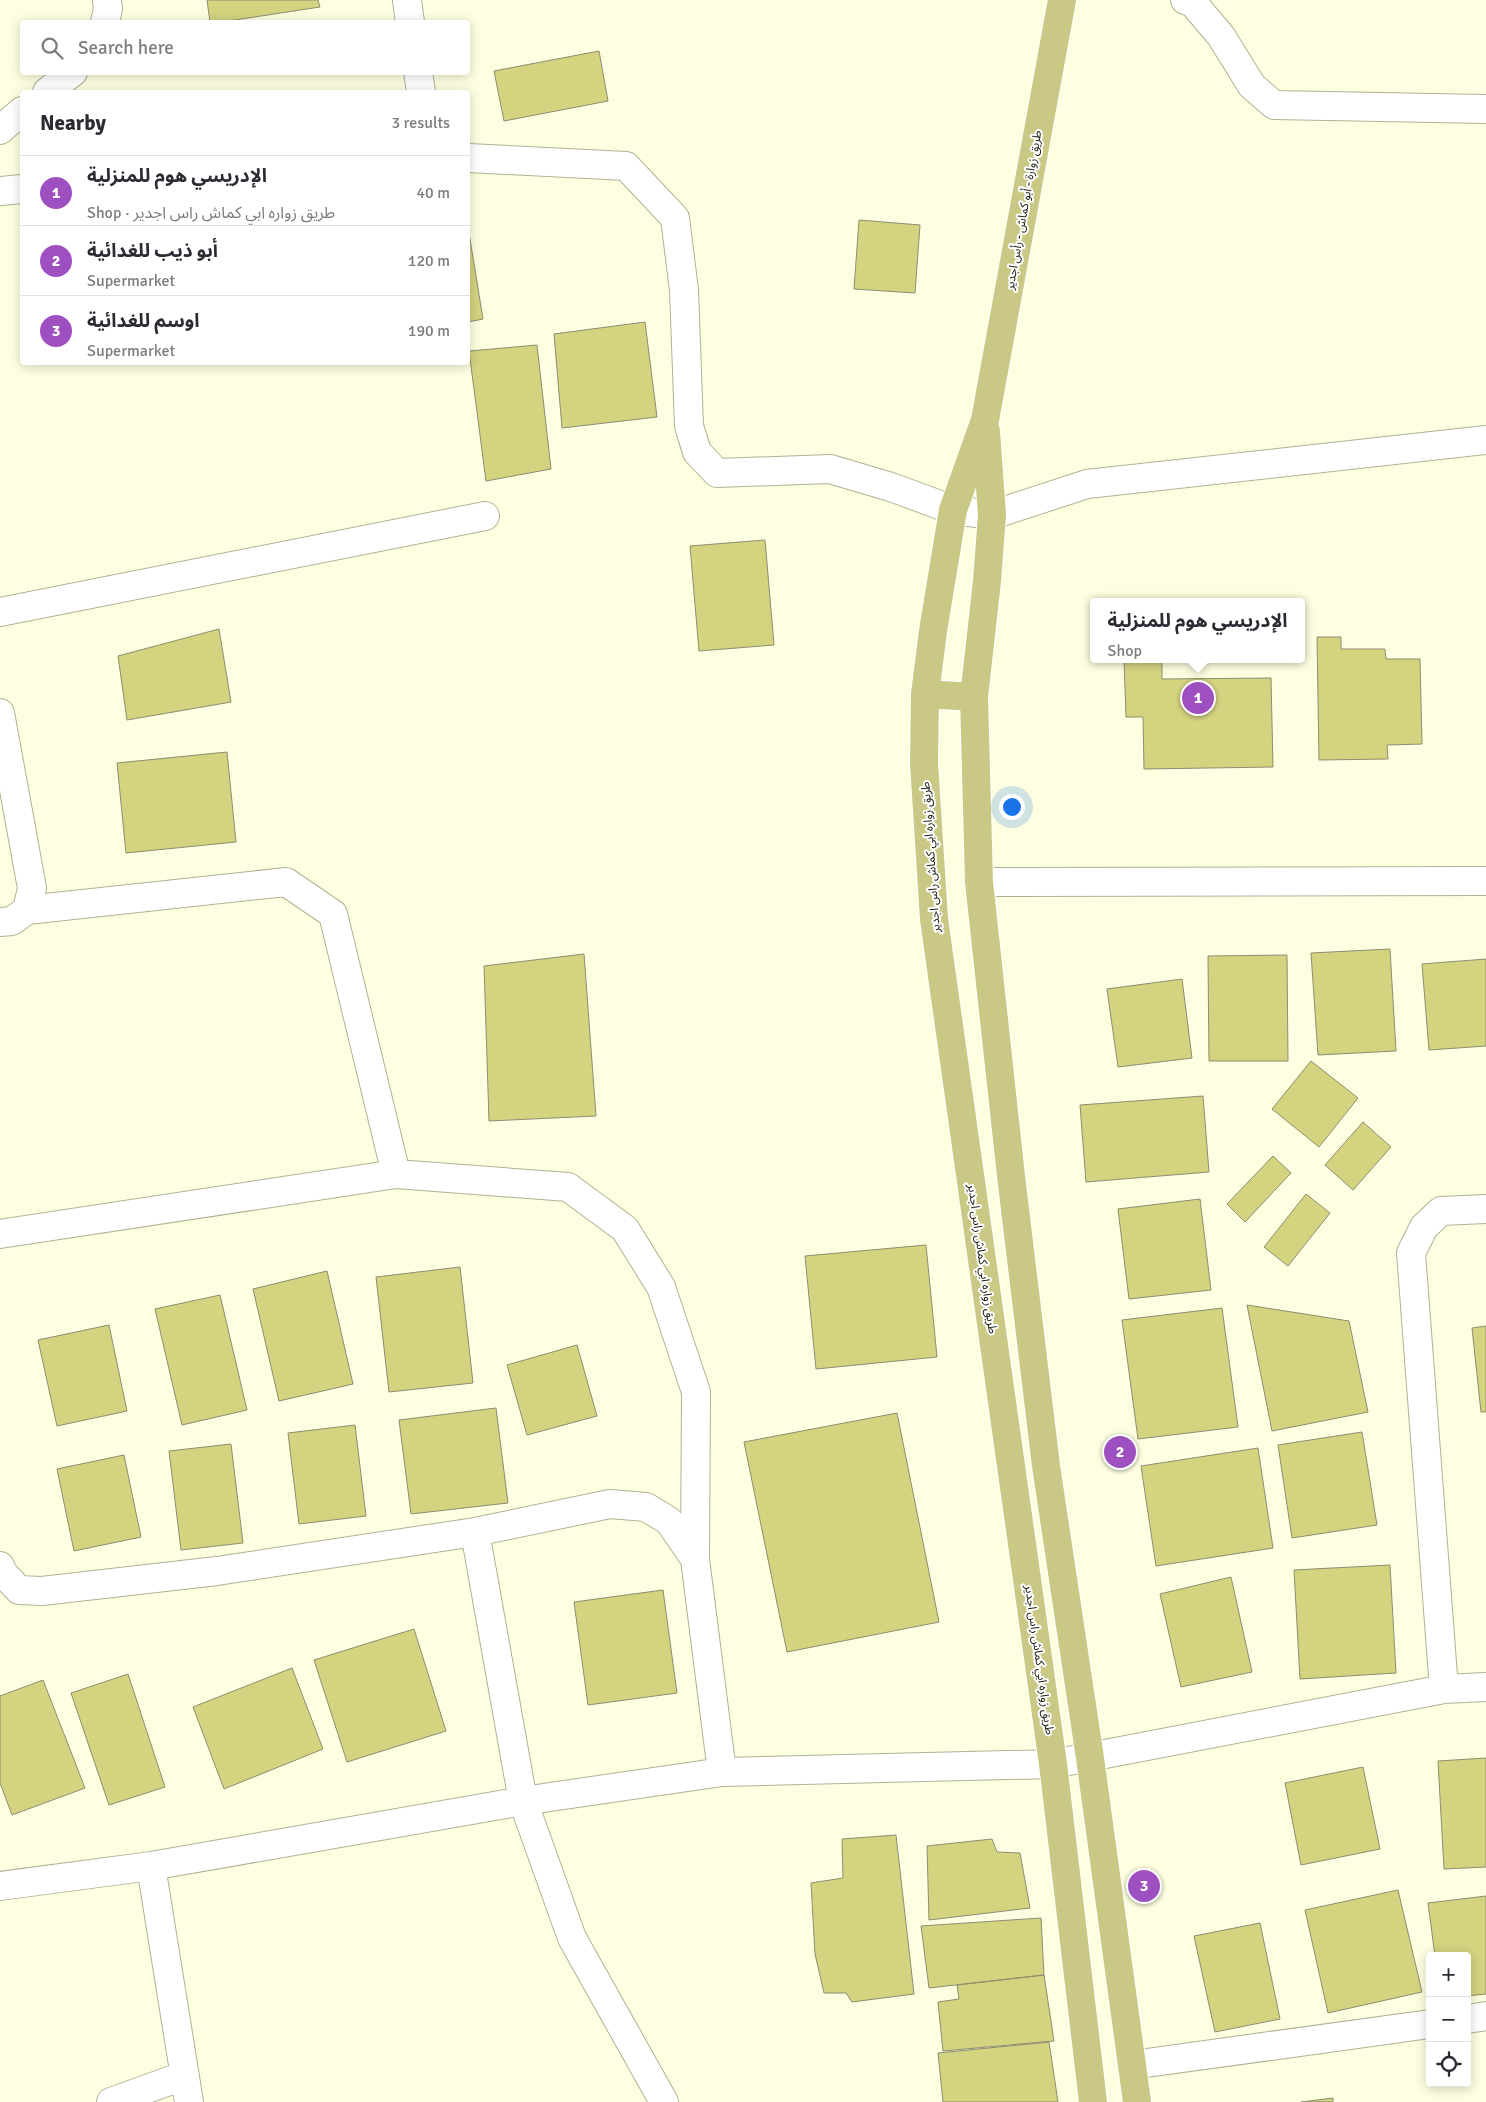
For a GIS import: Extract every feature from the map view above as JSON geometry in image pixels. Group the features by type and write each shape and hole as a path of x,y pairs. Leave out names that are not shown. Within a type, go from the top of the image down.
{"main road":[{"name":"طريق زوارة - أبو كماش - رأس اجدير","path":"985,420 1062,0"},
{"name":"طريق زواره ابي كماش راس اجدير","path":"985,420 953,510 933,630 925,694 925,772 934,918 1053,1764 1093,2102"},
{"path":"985,420 992,515 974,698 979,882 1011,1176 1045,1456 1090,1758 1137,2102"},
{"path":"925,694 974,698"}],"street":[{"path":"105,20 108,9 107,0"},
{"path":"407,0 410,20"},
{"path":"1185,0 1193,3 1221,36 1252,86 1274,104 1486,109"},
{"path":"50,90 69,75"},
{"path":"418,75 421,90"},
{"path":"0,130 20,113"},
{"path":"470,158 626,166 675,218 684,290 689,426 696,452 717,473 830,469 891,487 953,510 992,515 1087,484 1486,440"},
{"path":"0,191 20,189"},
{"path":"0,612 485,516"},
{"path":"0,713 32,888 28,910"},
{"path":"979,882 1486,881"},
{"path":"0,922 12,921 28,910 286,882 333,914 396,1174"},
{"path":"0,1234 396,1174 568,1187 625,1229 661,1287 696,1392 695,1559 722,1772"},
{"path":"1444,1689 1411,1253 1424,1227 1441,1211 1486,1209"},
{"path":"0,1566 3,1573 19,1590 42,1591 217,1571 475,1532 610,1504 646,1507 669,1521 695,1559"},
{"path":"475,1532 523,1801 572,1938 664,2102"},
{"path":"0,1886 151,1866 523,1801 722,1772 1053,1764 1444,1689 1486,1687"},
{"path":"151,1866 183,2076 189,2102"},
{"path":"1471,2018 1486,2016"},
{"path":"1132,2065 1426,2025"},
{"path":"111,2102 183,2076"}],"building":[{"path":"207,0 318,0 320,7 235,20 210,20"},
{"path":"599,51 608,101 504,121 494,71"},
{"path":"859,220 920,225 915,293 854,289"},
{"path":"470,239 483,319 470,322"},
{"path":"645,322 657,417 562,428 554,334"},
{"path":"537,345 551,469 486,481 470,351"},
{"path":"765,540 774,645 699,651 690,546"},
{"path":"219,629 231,702 127,720 118,656"},
{"path":"1317,637 1341,637 1341,649 1385,649 1386,659 1420,659 1422,744 1387,745 1388,759 1319,760"},
{"path":"1124,663 1162,663 1162,679 1271,678 1273,767 1144,769 1143,717 1126,717"},
{"path":"227,752 236,842 126,853 117,763"},
{"path":"1390,949 1396,1051 1318,1055 1311,953"},
{"path":"584,954 596,1116 489,1121 484,966"},
{"path":"1287,955 1288,1061 1209,1061 1208,956"},
{"path":"1486,959 1486,1046 1429,1050 1422,964"},
{"path":"1182,979 1192,1058 1118,1067 1107,989"},
{"path":"1311,1061 1358,1098 1319,1147 1272,1109"},
{"path":"1203,1096 1209,1172 1086,1182 1080,1105"},
{"path":"1363,1122 1391,1147 1353,1190 1325,1165"},
{"path":"1273,1156 1291,1173 1245,1222 1227,1204"},
{"path":"1306,1194 1330,1213 1288,1266 1264,1247"},
{"path":"1200,1199 1211,1290 1129,1299 1118,1209"},
{"path":"926,1245 937,1357 816,1369 805,1256"},
{"path":"460,1267 473,1383 389,1392 376,1277"},
{"path":"327,1271 353,1384 279,1401 253,1289"},
{"path":"220,1295 247,1410 182,1425 155,1309"},
{"path":"1247,1305 1349,1321 1368,1412 1272,1431"},
{"path":"1222,1308 1238,1427 1138,1439 1122,1320"},
{"path":"109,1325 127,1411 57,1426 38,1340"},
{"path":"1486,1326 1486,1412 1481,1412 1472,1328"},
{"path":"577,1345 597,1416 527,1435 507,1365"},
{"path":"496,1408 508,1503 411,1514 399,1420"},
{"path":"897,1413 939,1622 787,1652 744,1442"},
{"path":"355,1425 366,1516 299,1524 288,1433"},
{"path":"1362,1432 1377,1525 1292,1538 1278,1445"},
{"path":"231,1444 243,1543 181,1550 169,1451"},
{"path":"1258,1448 1273,1548 1156,1566 1141,1466"},
{"path":"124,1455 141,1537 74,1551 57,1469"},
{"path":"1390,1565 1396,1673 1300,1679 1294,1570"},
{"path":"1231,1577 1252,1672 1181,1687 1160,1594"},
{"path":"663,1590 677,1693 588,1705 574,1602"},
{"path":"414,1629 446,1731 347,1762 314,1660"},
{"path":"292,1668 323,1749 224,1789 193,1707"},
{"path":"128,1674 165,1787 109,1805 71,1693"},
{"path":"43,1680 85,1788 12,1815 0,1783 0,1696"},
{"path":"1486,1758 1486,1867 1444,1869 1438,1761"},
{"path":"1363,1767 1380,1849 1301,1865 1285,1783"},
{"path":"896,1835 914,1994 852,2002 846,1993 824,1993 815,1954 811,1883 843,1878 842,1839"},
{"path":"992,1839 997,1852 1020,1853 1030,1908 929,1920 927,1846"},
{"path":"1398,1890 1422,1992 1328,2013 1305,1910"},
{"path":"1486,1896 1486,1994 1471,1996 1471,1952 1434,1952 1428,1903"},
{"path":"1041,1918 1044,1975 929,1988 921,1926"},
{"path":"1260,1923 1280,2019 1215,2032 1194,1936"},
{"path":"1044,1975 1054,2041 943,2051 938,2002 959,1999 957,1985"},
{"path":"1049,2042 1058,2102 943,2102 938,2053"},
{"path":"1333,2098 1333,2102 1301,2102"}],"place":[{"name":"الإدريسي هوم للمنزلية","path":"1198,698"},
{"name":"أبو ذيب للغدائية","path":"1120,1452"},
{"name":"اوسم للغدائية","path":"1144,1886"}]}
